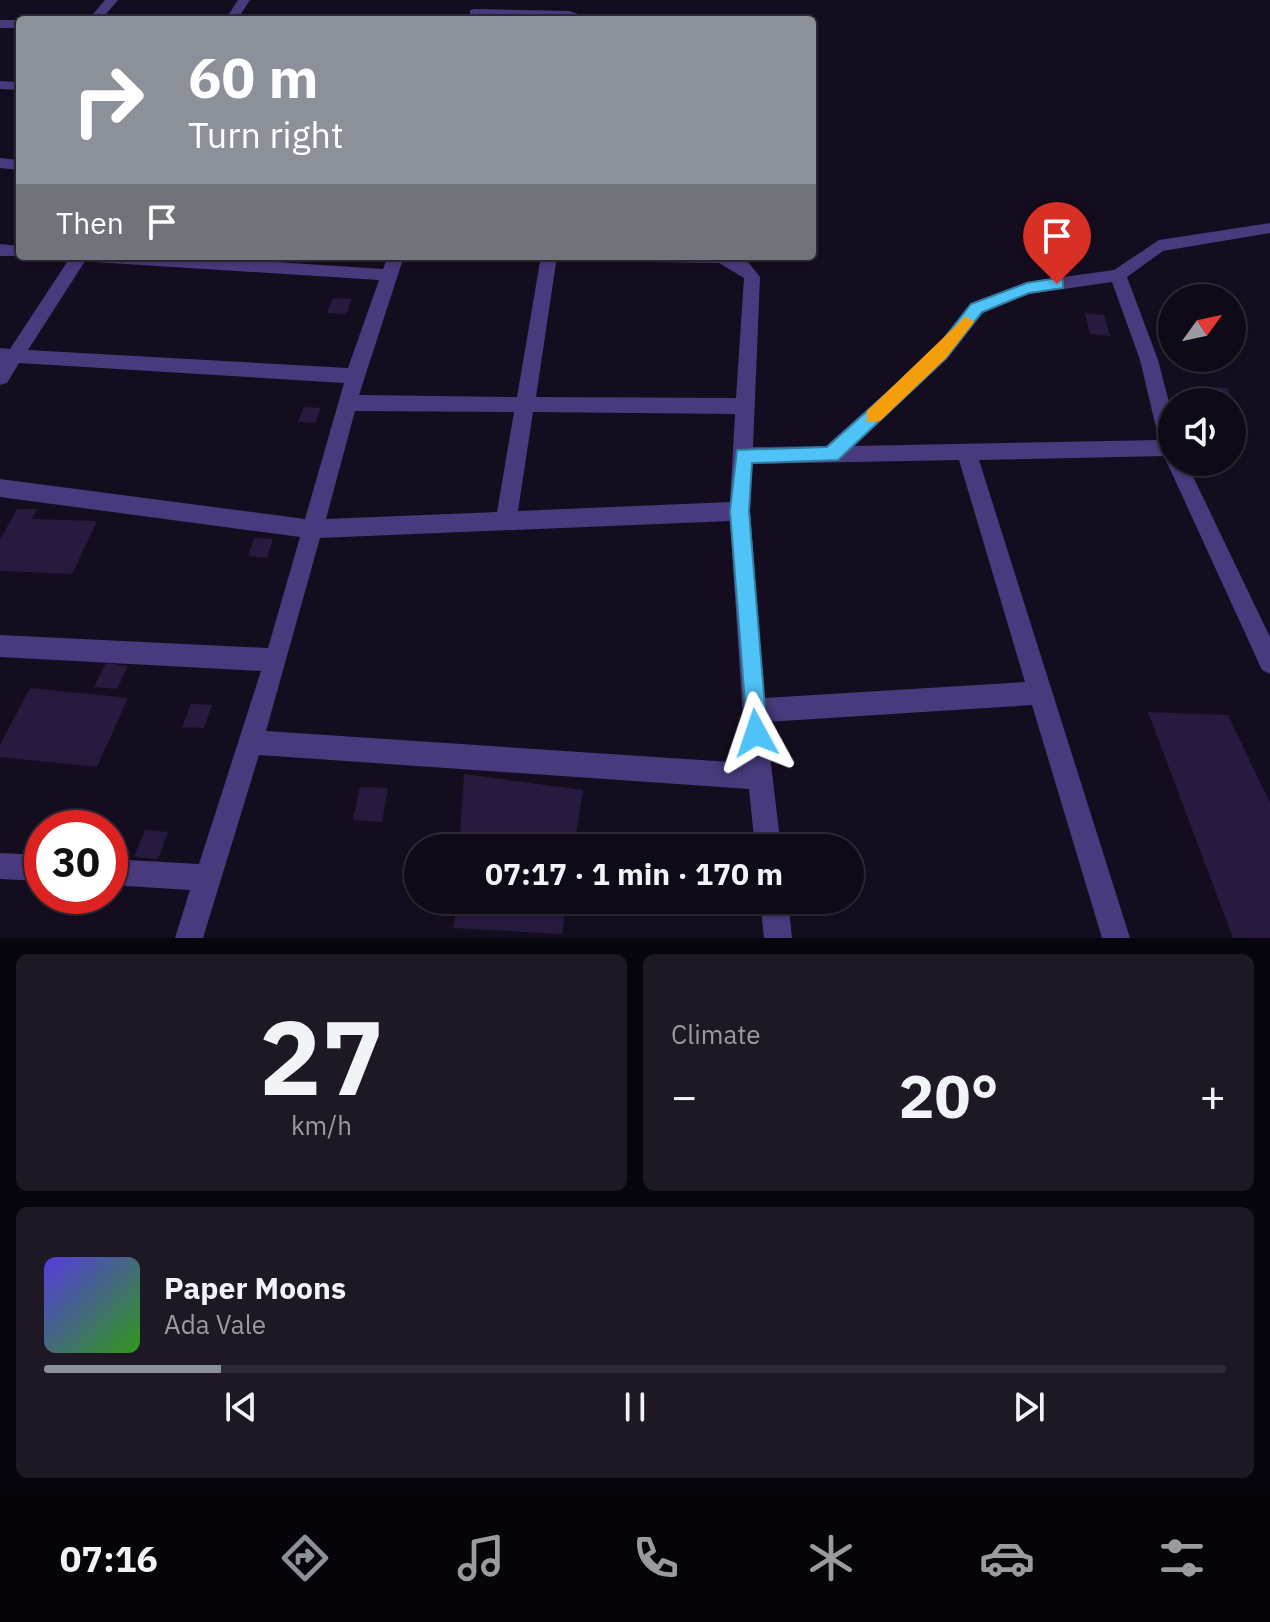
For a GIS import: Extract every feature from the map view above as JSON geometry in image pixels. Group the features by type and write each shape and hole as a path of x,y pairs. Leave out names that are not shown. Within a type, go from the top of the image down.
{"street":[{"path":"98,16 112,0"},
{"path":"474,11 573,16"},
{"path":"831,454 941,354 977,308 1027,288 1118,275 1159,246 1270,228"},
{"path":"0,378 7,355 77,260"},
{"path":"189,938 276,660 355,376 392,266 213,260"},
{"path":"506,521 548,260"},
{"path":"743,260 752,277 740,511 753,711 767,834"},
{"path":"1118,275 1149,360 1158,395"},
{"path":"7,355 355,376"},
{"path":"347,403 747,406"},
{"path":"744,456 966,451 1158,454"},
{"path":"966,451 1116,938"},
{"path":"1183,476 1270,662"},
{"path":"0,488 312,529 740,511"},
{"path":"0,646 276,660"},
{"path":"753,711 1041,693"},
{"path":"250,742 761,777"},
{"path":"0,866 24,867"},
{"path":"128,873 208,878"},
{"path":"775,914 778,938"}],"building":[{"path":"333,298 352,299 346,314 327,313"},
{"path":"1085,313 1104,315 1110,336 1090,334"},
{"path":"304,407 321,408 315,423 298,422"},
{"path":"17,509 37,509 32,519 97,521 72,574 0,571 0,540"},
{"path":"254,538 273,539 267,558 248,556"},
{"path":"106,663 128,666 117,689 94,687"},
{"path":"30,688 128,698 97,767 0,757 0,745"},
{"path":"191,704 212,705 204,728 182,727"},
{"path":"1148,712 1228,715 1270,803 1270,938 1233,938"},
{"path":"464,774 583,790 576,834 460,834"},
{"path":"360,787 388,788 382,822 353,820"},
{"path":"145,830 168,832 158,859 134,857"},
{"path":"455,914 565,914 562,934 454,928"}],"slow traffic":[{"path":"873,416 941,354 966,322"}],"route":[{"path":"756,733 740,511 744,456 831,454 941,354 977,308 1027,288 1057,284"}]}
